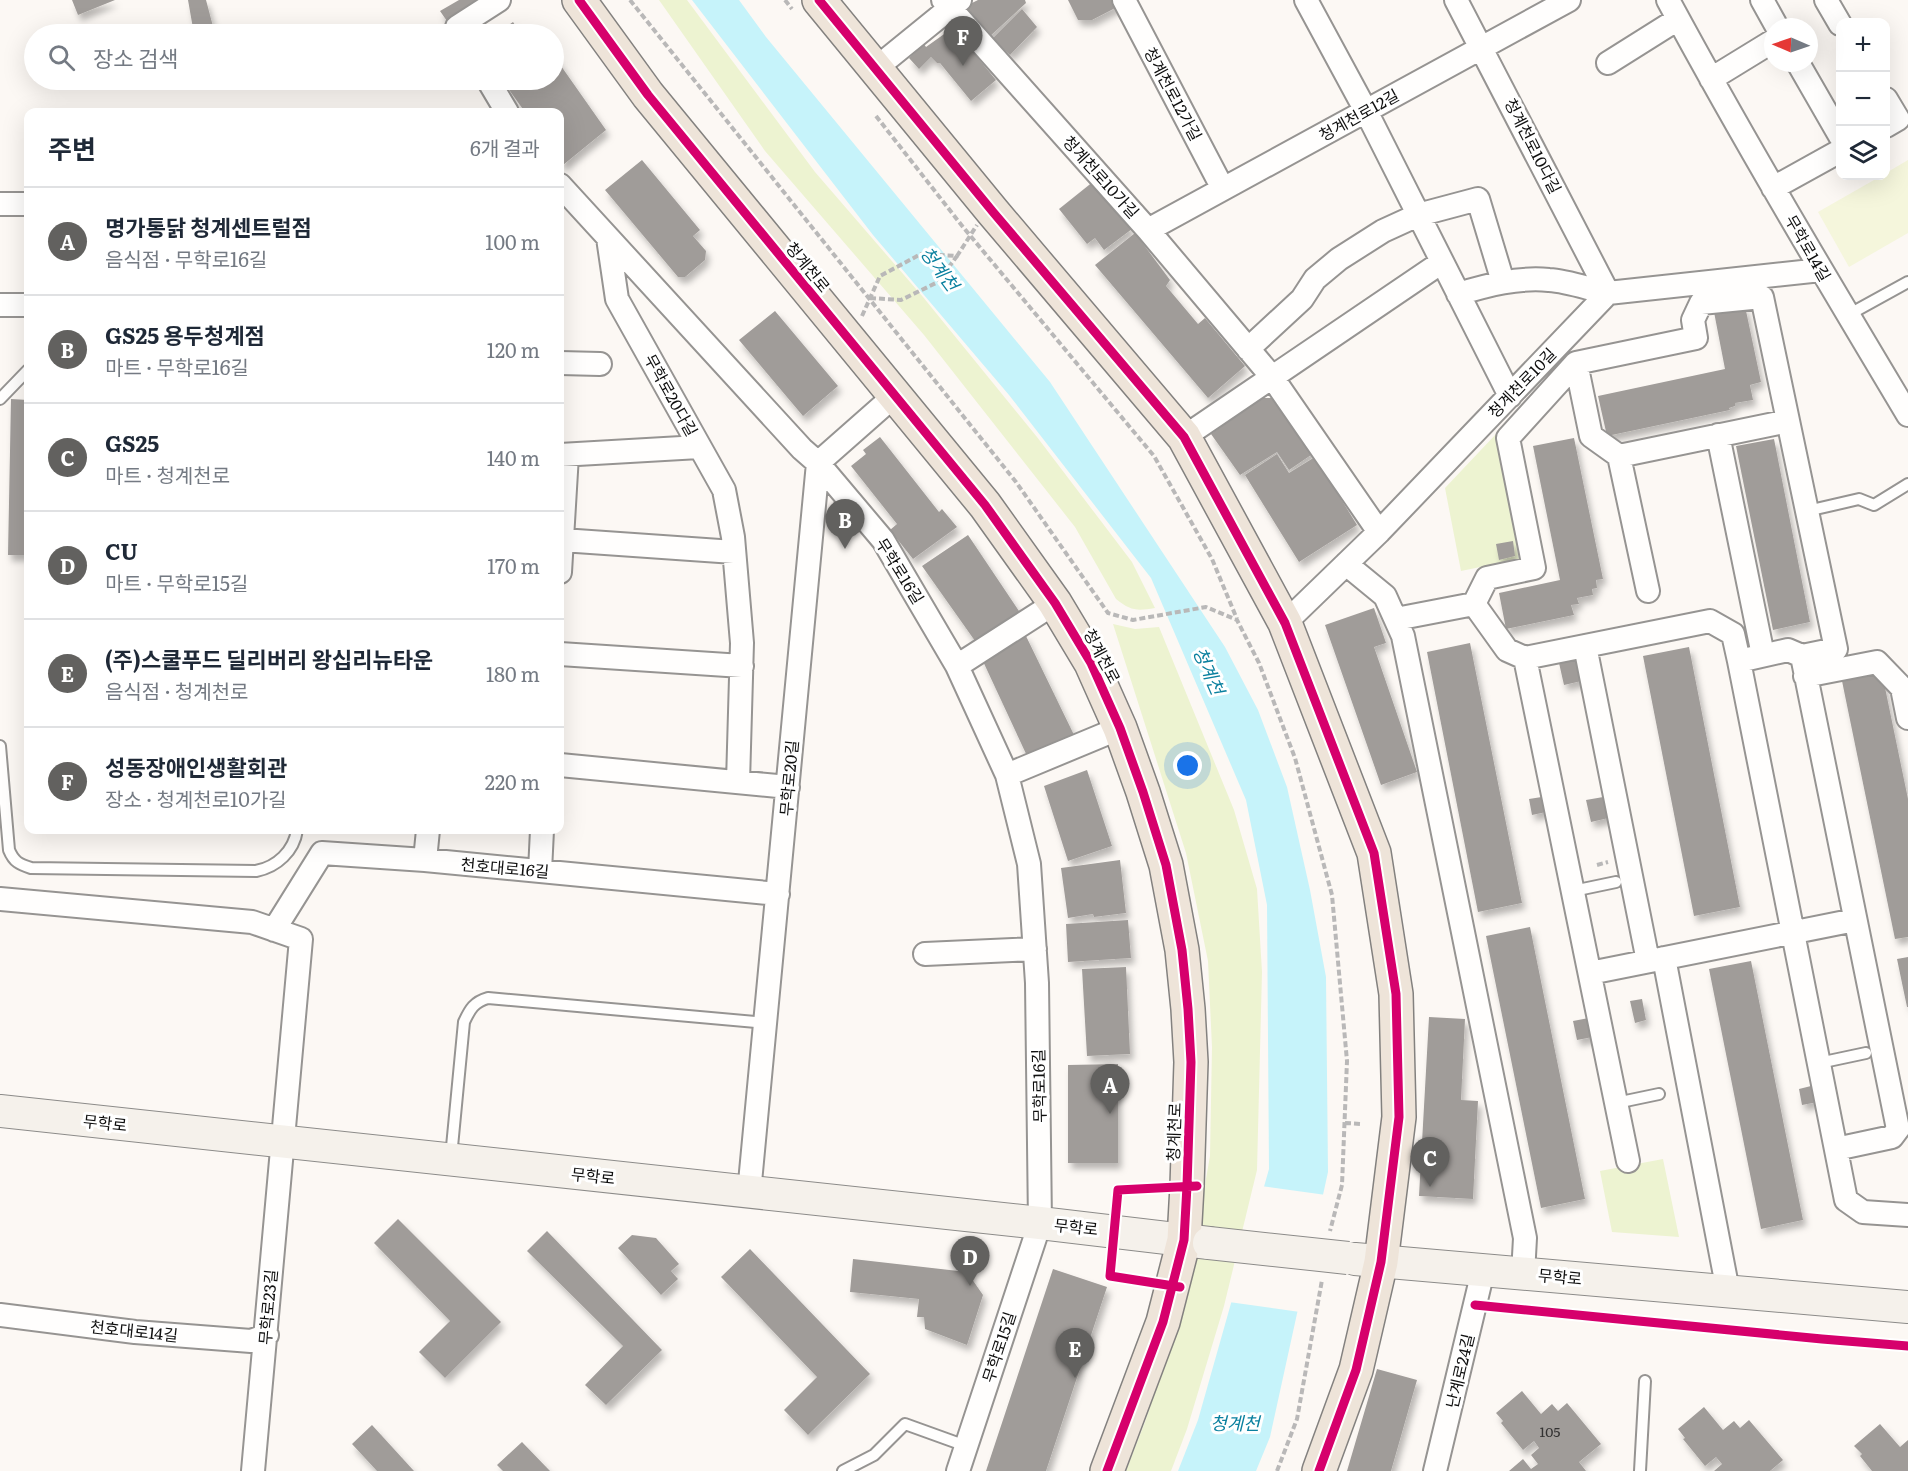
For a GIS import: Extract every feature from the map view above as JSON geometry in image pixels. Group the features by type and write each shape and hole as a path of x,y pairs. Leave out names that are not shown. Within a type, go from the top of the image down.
{"main road":[{"name":"청계천로","path":"579,0 648,95 985,505 1055,603 1091,663 1120,728 1166,866 1182,950 1191,1062 1197,1242 1163,1322 1107,1471"},
{"path":"809,9 875,69 1184,437 1285,622 1374,852 1396,994 1399,1117 1381,1262 1356,1370 1319,1471"},
{"name":"무학로","path":"0,1111 1040,1223 1197,1242 1334,1254 1381,1262 1908,1306"}],"street":[{"path":"462,24 499,0"},
{"name":"청계천로12가길","path":"1124,0 1223,189"},
{"path":"1306,0 1366,111 1510,396"},
{"name":"청계천로10다길","path":"1456,0 1608,293"},
{"name":"청계천로12길","path":"1148,230 1569,0"},
{"path":"1762,0 1772,18"},
{"path":"1826,0 1836,18"},
{"name":"청계천로10가길","path":"875,69 951,3 1272,377 1379,532"},
{"name":"무학로14길","path":"1608,63 1673,9 1773,188 1908,415"},
{"path":"1711,79 1764,47"},
{"path":"1803,72 1836,129"},
{"path":"494,90 505,108"},
{"path":"1890,106 1898,119 1890,124"},
{"path":"1773,188 1836,153"},
{"name":"무학로16길","path":"564,193 802,449 818,463 883,540 957,666 1007,775 1029,864 1037,983 1040,1223"},
{"path":"1248,349 1302,299 1316,279 1339,259 1383,231 1418,215 1478,199 1503,282"},
{"path":"0,204 24,204"},
{"name":"무학로20다길","path":"608,238 617,299 724,490 734,552 742,643 738,782"},
{"path":"1184,437 1442,262"},
{"path":"1458,294 1522,279 1551,280 1608,293 1821,270"},
{"name":"청계천로10길","path":"1285,622 1379,532 1608,293"},
{"path":"1474,604 1487,578 1534,568 1508,438 1576,363 1696,338 1693,320 1701,303 1762,297 1836,649 1804,666"},
{"path":"0,305 24,305"},
{"path":"564,363 600,364"},
{"path":"1576,363 1591,436 1619,456 1648,591"},
{"path":"818,463 894,396"},
{"path":"1619,456 1788,421"},
{"path":"1718,435 1763,655"},
{"path":"564,455 699,447"},
{"name":"무학로20길","path":"749,1193 818,463"},
{"path":"564,540 734,552"},
{"path":"1346,564 1385,596 1402,636 1525,1238 1523,1274"},
{"path":"957,666 1055,603"},
{"path":"1396,620 1474,604"},
{"path":"1474,604 1507,650 1525,658 1710,621 1734,634 1846,1200 1863,1212 1908,1215"},
{"path":"1585,646 1728,1291"},
{"path":"1739,661 1788,650 1804,666 1898,1129 1892,1137 1836,1149"},
{"path":"564,654 742,666"},
{"path":"1525,658 1628,1161"},
{"path":"1804,666 1877,662 1902,688 1908,718"},
{"path":"1007,775 1120,728"},
{"path":"564,765 788,787"},
{"path":"425,860 428,834"},
{"path":"540,871 542,834"},
{"name":"천호대로16길","path":"274,930 322,853 425,860 778,894"},
{"path":"0,899 252,922 301,939 281,1142"},
{"path":"1590,973 1855,920"},
{"path":"925,954 1035,949"},
{"name":"무학로23길","path":"252,1471 267,1335 281,1142"},
{"name":"무학로15길","path":"958,1471 1040,1223"},
{"name":"난계로24길","path":"1435,1471 1483,1271"},
{"name":"천호대로14길","path":"0,1315 147,1333 251,1341 267,1335"}],"lane":[{"path":"1848,315 1908,282"},
{"path":"0,399 24,374"},
{"path":"1807,511 1859,499 1874,505 1908,484"},
{"path":"0,746 8,844 13,860 20,865 31,868 256,871 264,870 281,860 293,843 296,834"},
{"path":"1573,891 1616,882"},
{"path":"450,1161 464,1022 473,1005 479,1000 488,998 766,1023"},
{"path":"1819,1063 1866,1053"},
{"path":"1616,1103 1659,1094"},
{"path":"1640,1471 1645,1382"},
{"path":"843,1471 874,1455 905,1424 966,1446"}],"path":[{"path":"630,0 1017,482 1108,613 1133,620 1206,607 1237,620"},
{"path":"784,0 809,9"},
{"path":"870,109 963,227 1154,456 1212,559 1237,620 1259,663 1294,758 1332,895 1347,1061 1342,1185 1334,1254 1297,1419 1277,1471"},
{"path":"870,298 901,300 938,282 977,225"},
{"path":"862,316 880,276 921,254 957,256"},
{"path":"1345,1123 1362,1124"}],"green space":[{"path":"659,0 687,0 815,172 923,297 1037,437 1132,562 1155,608 1134,609 1116,599 1075,527 924,335 765,151"},
{"path":"1908,160 1908,233 1849,267 1818,212 1874,180 1890,180 1890,171"},
{"path":"1496,434 1519,559 1461,571 1445,488"},
{"path":"1113,624 1135,629 1159,627 1234,810 1257,889 1262,972 1257,1170 1224,1306 1187,1429 1171,1471 1126,1471 1145,1422 1184,1304 1210,1156 1212,1047 1208,961 1186,853"},
{"path":"1663,1159 1679,1237 1612,1232 1600,1171"}],"water":[{"name":"청계천","path":"692,0 739,0 766,37 1050,382 1225,647 1258,710 1287,787 1310,890 1326,977 1328,1172 1270,1437 1256,1471 1178,1471 1198,1420 1269,1169 1267,905 1246,800 1151,578 1009,395 873,235"}],"pier":[{"path":"1261,1186 1326,1195 1300,1312 1229,1302"}],"building":[{"path":"72,0 115,0 78,15"},
{"path":"188,0 206,0 212,24 192,24"},
{"path":"459,0 486,0 449,24 440,11"},
{"path":"978,0 1025,0 1026,3 988,38 968,18 968,5"},
{"path":"1068,0 1116,0 1119,6 1092,20 1078,20"},
{"path":"1022,9 1037,27 1010,55 992,39"},
{"path":"947,32 958,34 996,80 971,101 940,63 931,57 919,69 909,58 924,44 926,47"},
{"path":"564,70 606,130 564,164 564,108 522,108 509,90 564,90"},
{"path":"642,160 700,230 693,236 706,251 705,260 685,277 678,277 605,190"},
{"path":"1094,181 1132,229 1104,250 1095,238 1087,244 1059,209"},
{"path":"1135,233 1170,280 1166,286 1198,324 1205,318 1245,366 1208,398 1095,265"},
{"path":"1745,306 1761,382 1750,385 1753,400 1735,403 1735,406 1729,408 1730,410 1607,436 1598,396 1725,369 1714,312"},
{"path":"775,311 838,386 803,416 739,340"},
{"path":"1261,398 1281,398 1314,453 1289,470 1277,452 1240,475 1211,434"},
{"path":"11,399 24,400 24,555 8,555"},
{"path":"880,437 939,512 942,509 957,527 913,559 890,530 897,524 851,466 866,454 863,450"},
{"path":"1574,438 1603,579 1596,580 1597,588 1592,589 1593,595 1577,598 1579,604 1571,605 1574,615 1506,629 1499,593 1560,580 1533,446"},
{"path":"1774,439 1810,622 1773,630 1736,446"},
{"path":"1277,454 1289,473 1315,457 1357,525 1299,562 1245,475"},
{"path":"968,535 1023,617 980,648 922,566"},
{"path":"1513,541 1515,556 1499,560 1496,544"},
{"path":"1374,608 1386,643 1374,647 1417,772 1381,785 1325,625"},
{"path":"1025,634 1074,735 1028,758 981,657"},
{"path":"1470,643 1522,903 1478,912 1427,652"},
{"path":"1689,647 1740,907 1694,916 1643,656"},
{"path":"1582,658 1586,680 1564,685 1559,663"},
{"path":"1882,673 1908,799 1908,937 1895,939 1842,681"},
{"path":"1087,770 1112,846 1068,861 1044,786"},
{"path":"1548,796 1551,811 1532,815 1529,799"},
{"path":"1609,796 1613,817 1591,822 1586,800"},
{"path":"1120,860 1126,913 1094,917 1093,914 1068,918 1061,868"},
{"path":"1128,920 1131,958 1068,962 1066,924"},
{"path":"1530,927 1585,1199 1541,1208 1486,936"},
{"path":"1908,957 1908,1007 1907,1007 1897,959"},
{"path":"1751,961 1803,1220 1761,1229 1709,969"},
{"path":"1126,967 1130,1054 1087,1056 1082,969"},
{"path":"1642,999 1646,1020 1635,1023 1630,1001"},
{"path":"1429,1017 1465,1019 1461,1100 1478,1101 1473,1199 1419,1196"},
{"path":"1594,1017 1598,1036 1577,1040 1573,1021"},
{"path":"1118,1064 1118,1163 1068,1163 1068,1065"},
{"path":"1815,1085 1818,1102 1802,1105 1799,1089"},
{"path":"398,1219 501,1322 445,1378 419,1352 450,1321 374,1243"},
{"path":"547,1231 662,1350 606,1405 585,1385 623,1346 527,1251"},
{"path":"632,1235 656,1238 679,1264 671,1271 678,1279 661,1295 618,1248"},
{"path":"750,1249 870,1374 808,1435 784,1410 817,1377 721,1277"},
{"path":"853,1259 967,1272 983,1295 967,1345 925,1329 924,1317 917,1317 919,1299 850,1292"},
{"path":"1053,1269 1107,1287 1046,1471 986,1471"},
{"path":"1377,1369 1417,1380 1391,1471 1347,1471"},
{"path":"1522,1391 1541,1414 1552,1404 1558,1411 1567,1403 1601,1444 1579,1462 1586,1471 1509,1471 1523,1459 1531,1469 1538,1464 1531,1455 1539,1448 1534,1441 1523,1450 1501,1423 1503,1421 1496,1413"},
{"path":"1704,1407 1723,1430 1734,1421 1740,1428 1749,1420 1783,1460 1770,1471 1714,1471 1722,1464 1716,1457 1705,1466 1683,1439 1685,1438 1678,1429"},
{"path":"1880,1424 1900,1447 1908,1440 1908,1471 1872,1471 1860,1456 1862,1454 1854,1446"},
{"path":"372,1425 414,1471 377,1471 352,1444"},
{"path":"522,1442 550,1471 503,1471 497,1465"}],"cycle path":[{"path":"579,0 648,95 985,505 1055,603 1091,663 1120,728 1143,792 1166,865 1182,950 1191,1062 1187,1186 1184,1240 1163,1322 1107,1471"},
{"path":"819,0 993,212 1184,437 1285,623 1374,853 1396,994 1399,1117 1381,1262 1356,1370 1319,1471"},
{"path":"1180,1287 1110,1276 1118,1190 1197,1186"},
{"path":"1475,1305 1908,1346"}],"place":[{"name":"성동장애인생활회관","path":"963,66"},
{"name":"GS25 용두청계점","path":"845,549"},
{"name":"명가통닭 청계센트럴점","path":"1110,1114"},
{"name":"GS25","path":"1430,1187"},
{"name":"CU","path":"970,1286"},
{"name":"(주)스쿨푸드 딜리버리 왕십리뉴타운","path":"1075,1378"}]}
